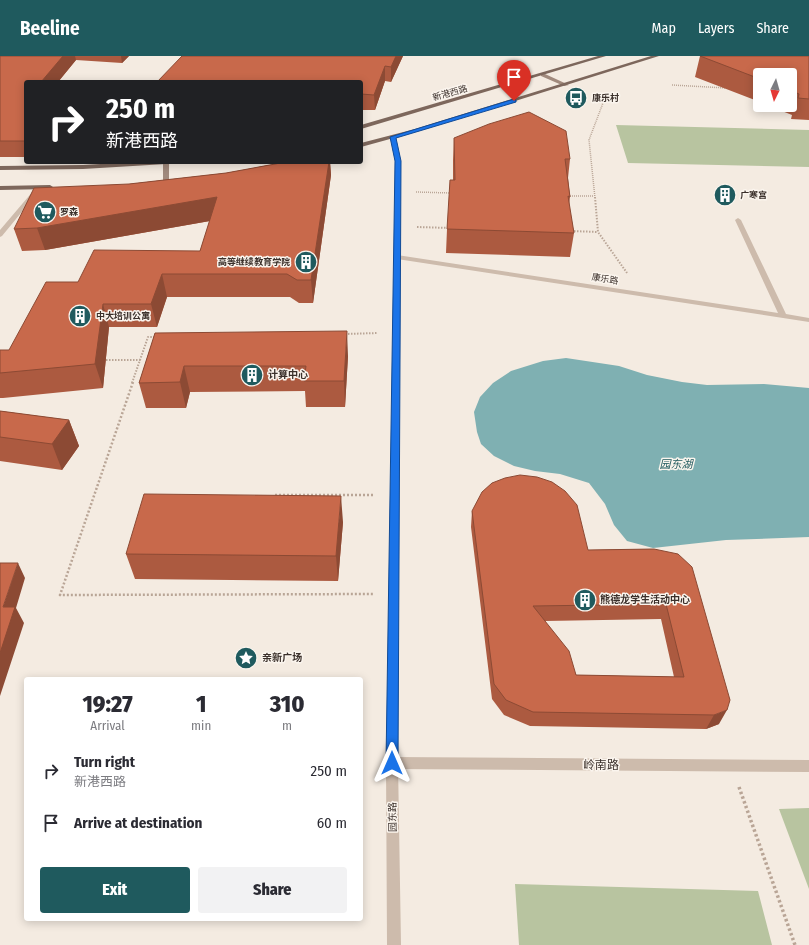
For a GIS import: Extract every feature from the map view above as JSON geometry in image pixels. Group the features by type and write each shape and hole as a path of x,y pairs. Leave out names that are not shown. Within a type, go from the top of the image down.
{"main road":[{"name":"新港西路","path":"363,126 603,56"},
{"path":"363,144 393,137 656,56"},
{"path":"0,168 83,167 133,164"},
{"path":"0,188 59,187"}],"street":[{"path":"543,74 566,84"},
{"name":"园东路","path":"393,137 398,161 392,763 394,945"},
{"path":"166,164 166,182"},
{"path":"0,235 38,188"},
{"path":"738,220 783,316"},
{"name":"康乐路","path":"397,257 809,320"},
{"name":"岭南路","path":"392,763 809,766"}],"path":[{"path":"672,85 728,88"},
{"path":"606,95 589,140 598,232 642,295"},
{"path":"398,191 453,193"},
{"path":"563,195 594,196"},
{"path":"397,226 451,228"},
{"path":"568,231 598,232"},
{"path":"342,334 396,333"},
{"path":"163,337 148,338 60,595 394,594"},
{"path":"101,360 140,360"},
{"path":"268,495 395,495"},
{"path":"731,766 795,945"}],"green space":[{"path":"616,125 809,130 809,167 628,163"},
{"path":"809,808 809,889 779,809"},
{"path":"515,884 758,891 772,945 519,945"}],"water":[{"name":"园东湖","path":"566,358 619,366 647,375 682,382 707,385 764,384 809,388 809,537 726,540 653,548 627,541 614,525 605,504 589,483 560,474 535,471 514,466 494,456 481,444 477,432 474,412 480,397 493,383 511,371 543,361"}],"building":[{"path":"0,56 63,56 43,80 24,80 24,141 0,141"},
{"path":"182,56 396,56 391,67 385,66 374,95 363,94 363,80 159,80"},
{"path":"700,56 809,56 809,99 798,98 797,68 753,68 753,76"},
{"path":"529,112 566,131 570,159 565,159 570,197 568,196 574,233 447,229 450,180 455,180 454,138 489,124"},
{"path":"275,164 329,164 311,280 297,280 287,274 162,274 151,304 103,304 95,364 0,373 0,350 9,350 46,282 78,282 94,250 200,251 217,197 37,228 14,229 34,188 129,184 226,173"},
{"path":"347,331 344,381 304,381 306,366 184,366 180,382 139,383 155,333"},
{"path":"0,411 69,420 52,444 0,437"},
{"name":"熊德龙学生活动中心","path":"520,475 537,477 552,482 565,491 577,505 588,550 654,549 678,554 692,567 730,700 727,710 714,715 533,712 506,700 494,684 472,511 482,492 492,483 505,478","holes":["666,604 684,677 576,675 569,651 533,606"]},
{"path":"144,494 341,496 336,556 126,554"},
{"path":"0,563 18,563 3,607 15,607 0,653"}],"place":[{"name":"康乐村","path":"576,98"},
{"name":"广寒宫","path":"725,195"},
{"name":"罗森","path":"45,212"},
{"name":"高等继续教育学院","path":"306,262"},
{"name":"中大培训公寓","path":"80,316"},
{"name":"计算中心","path":"252,375"},
{"name":"熊德龙学生活动中心","path":"585,600"},
{"name":"亲新广场","path":"246,658"}],"route":[{"path":"392,763 398,161 393,137 514,101"}]}
